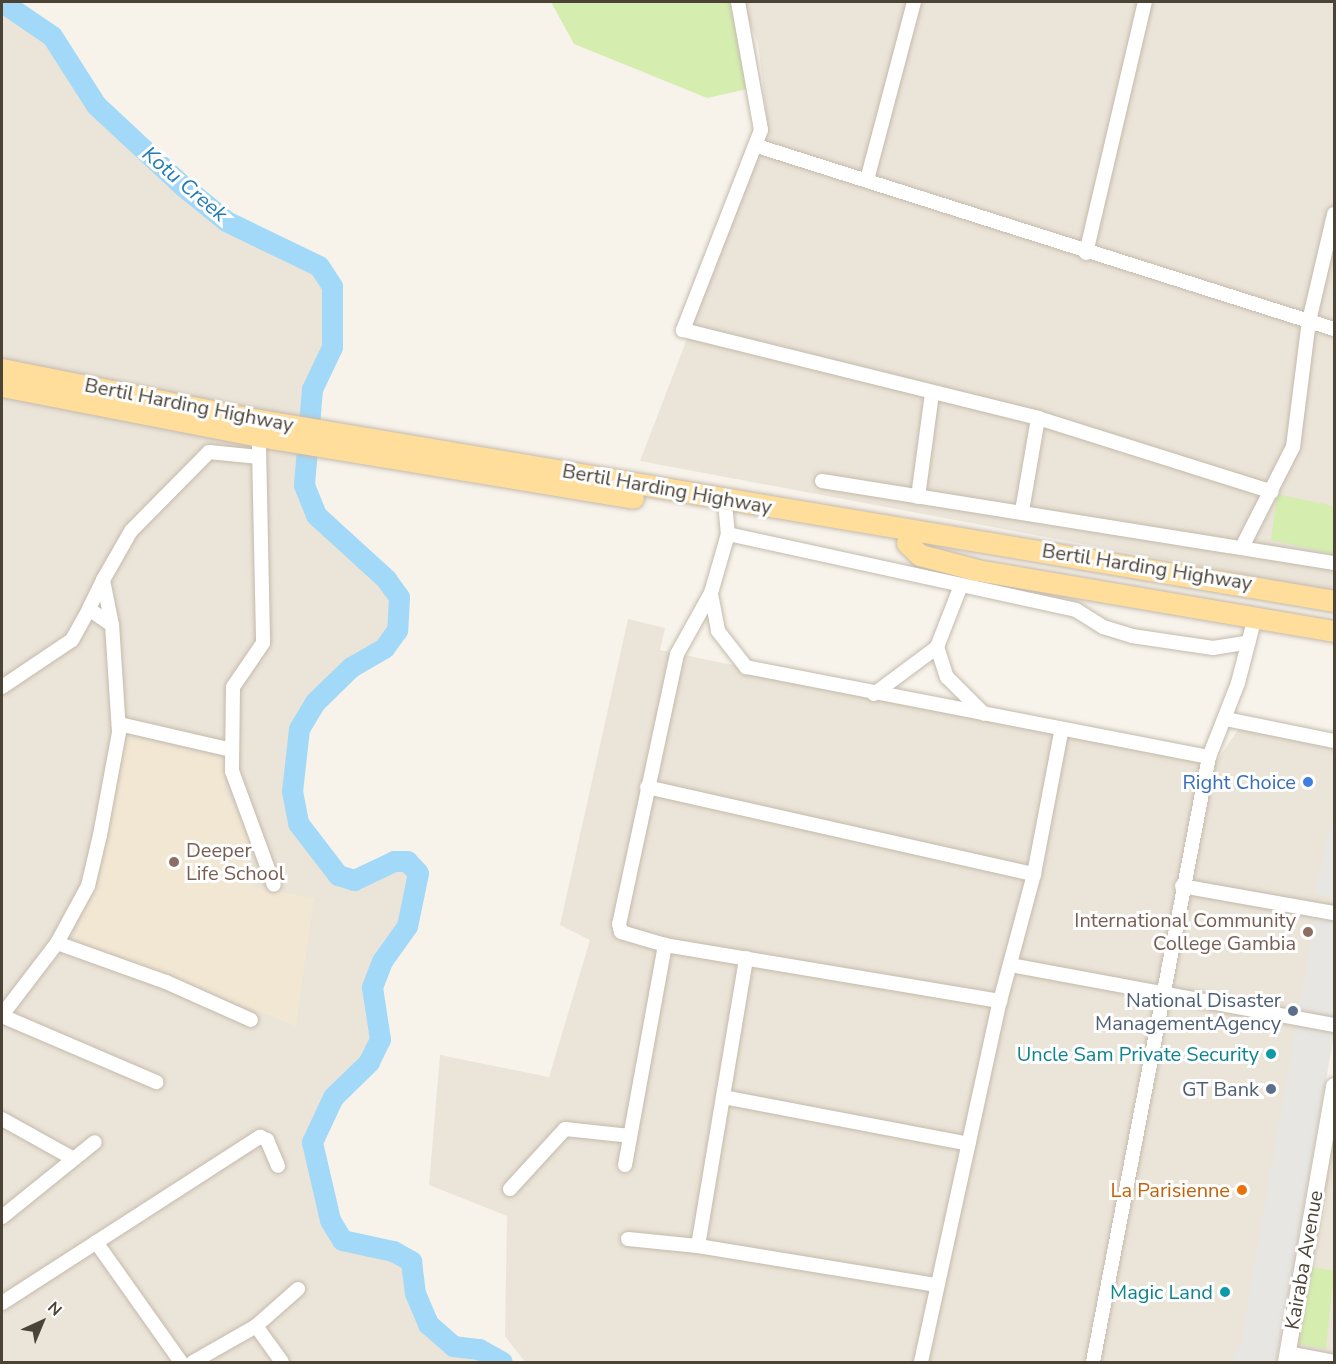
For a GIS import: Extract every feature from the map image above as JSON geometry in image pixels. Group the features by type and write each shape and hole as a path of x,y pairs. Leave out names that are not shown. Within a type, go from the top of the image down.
{"main road":[{"name":"Bertil Harding Highway","path":"2,369 283,432 908,536 1335,601"},
{"name":"Bertil Harding Highway","path":"2,386 260,446 283,432"},
{"name":"Bertil Harding Highway","path":"314,437 726,513 908,536"},
{"path":"1335,589 978,527 908,536 920,555 977,570 1335,631"},
{"name":"Bertil Harding Highway","path":"934,540 1335,615"}],"street":[{"path":"738,2 761,114 757,147 730,201 683,330 932,394 1038,418 1272,492"},
{"path":"867,180 914,2"},
{"path":"1086,253 1145,2"},
{"path":"757,147 867,180 1086,253 1201,284 1335,329"},
{"path":"1242,547 1293,447 1309,321 1335,214"},
{"path":"918,497 932,394"},
{"path":"1022,511 1038,418"},
{"path":"2,687 72,640 131,531 208,452 260,446 263,643 233,687 232,771 274,885"},
{"path":"822,481 1335,562"},
{"path":"726,513 728,534 711,593 677,654 618,924 626,937 665,945 1000,1001"},
{"path":"728,534 960,588 1076,610 1103,627 1132,636 1213,648 1249,642"},
{"path":"104,580 112,625 119,724 88,886 57,943 2,1016 156,1082"},
{"path":"874,694 937,647 960,588"},
{"path":"711,593 718,631 746,667 1061,732 1209,757"},
{"path":"89,609 112,625"},
{"path":"1093,1362 1165,992 1182,886 1209,757 1226,718 1255,617"},
{"path":"937,647 946,677 987,717"},
{"path":"1226,718 1335,741"},
{"path":"119,724 232,750"},
{"path":"921,1362 1000,1001 1034,874 1061,732"},
{"path":"647,787 1034,874"},
{"path":"1182,886 1335,913"},
{"path":"57,943 166,982 251,1020"},
{"path":"625,1165 665,945"},
{"path":"699,1246 746,958"},
{"path":"1010,965 1335,1025"},
{"name":"Kairaba Avenue","path":"1286,1358 1335,1086"},
{"path":"723,1097 969,1144"},
{"path":"2,1119 74,1159"},
{"path":"510,1189 565,1129 630,1136"},
{"path":"2,1303 260,1137 267,1140 278,1166"},
{"path":"2,1217 95,1142"},
{"path":"628,1239 699,1246 938,1285"},
{"path":"96,1242 181,1362"},
{"path":"193,1362 256,1326 298,1289"},
{"path":"256,1326 282,1362"},
{"path":"1286,1358 1335,1362"}],"shaded area":[{"path":"2,2 52,36 96,105 183,186 226,221 319,266 332,286 332,347 312,389 304,485 316,515 386,579 399,597 397,630 384,648 351,667 315,702 299,729 292,791 298,823 338,875 355,880 394,861 407,861 418,873 407,926 382,961 372,987 380,1039 369,1062 333,1097 312,1142 330,1220 342,1240 393,1251 411,1261 415,1293 428,1324 453,1346 479,1349 502,1362 2,1362"},
{"path":"741,2 1334,2 1334,591 640,461 768,128 758,43"},
{"path":"628,619 665,628 660,650 1214,765 1242,724 1334,738 1334,1027 1276,1362 525,1362 505,1336 507,1216 429,1185 440,1055 549,1077 590,940 560,925"},
{"name":"Deeper Life School","path":"124,735 228,759 224,788 249,837 252,887 314,898 296,1026 74,939 107,835"},
{"path":"1334,807 1334,897 1315,893"},
{"path":"1317,905 1334,908 1334,1035 1276,1362 1232,1362 1235,1350 1240,1348"},
{"path":"1334,1108 1334,1362 1290,1362"}],"green space":[{"path":"551,2 730,2 752,88 707,98 574,44"},
{"path":"1277,494 1334,506 1334,554 1271,540"},
{"path":"1311,1267 1334,1271 1326,1349 1299,1344"}],"waterway":[{"name":"Kotu Creek","path":"2,2 52,36 96,105 183,186 226,221 319,266 332,286 332,347 312,389 304,485 316,515 386,579 399,597 397,630 384,648 351,667 315,702 299,729 292,791 298,823 338,875 354,880 394,861 407,861 418,873 407,926 382,961 372,987 380,1039 369,1062 333,1097 312,1142 330,1220 342,1240 393,1251 411,1261 415,1293 428,1324 453,1346 479,1349 502,1362"}],"place":[{"name":"Right Choice","path":"1308,782"},
{"name":"Deeper Life School","path":"174,862"},
{"name":"International Community College Gambia","path":"1308,932"},
{"name":"National Disaster ManagementAgency","path":"1293,1011"},
{"name":"Uncle Sam Private Security","path":"1271,1054"},
{"name":"GT Bank","path":"1271,1089"},
{"name":"La Parisienne","path":"1242,1190"},
{"name":"Magic Land","path":"1225,1292"}]}
